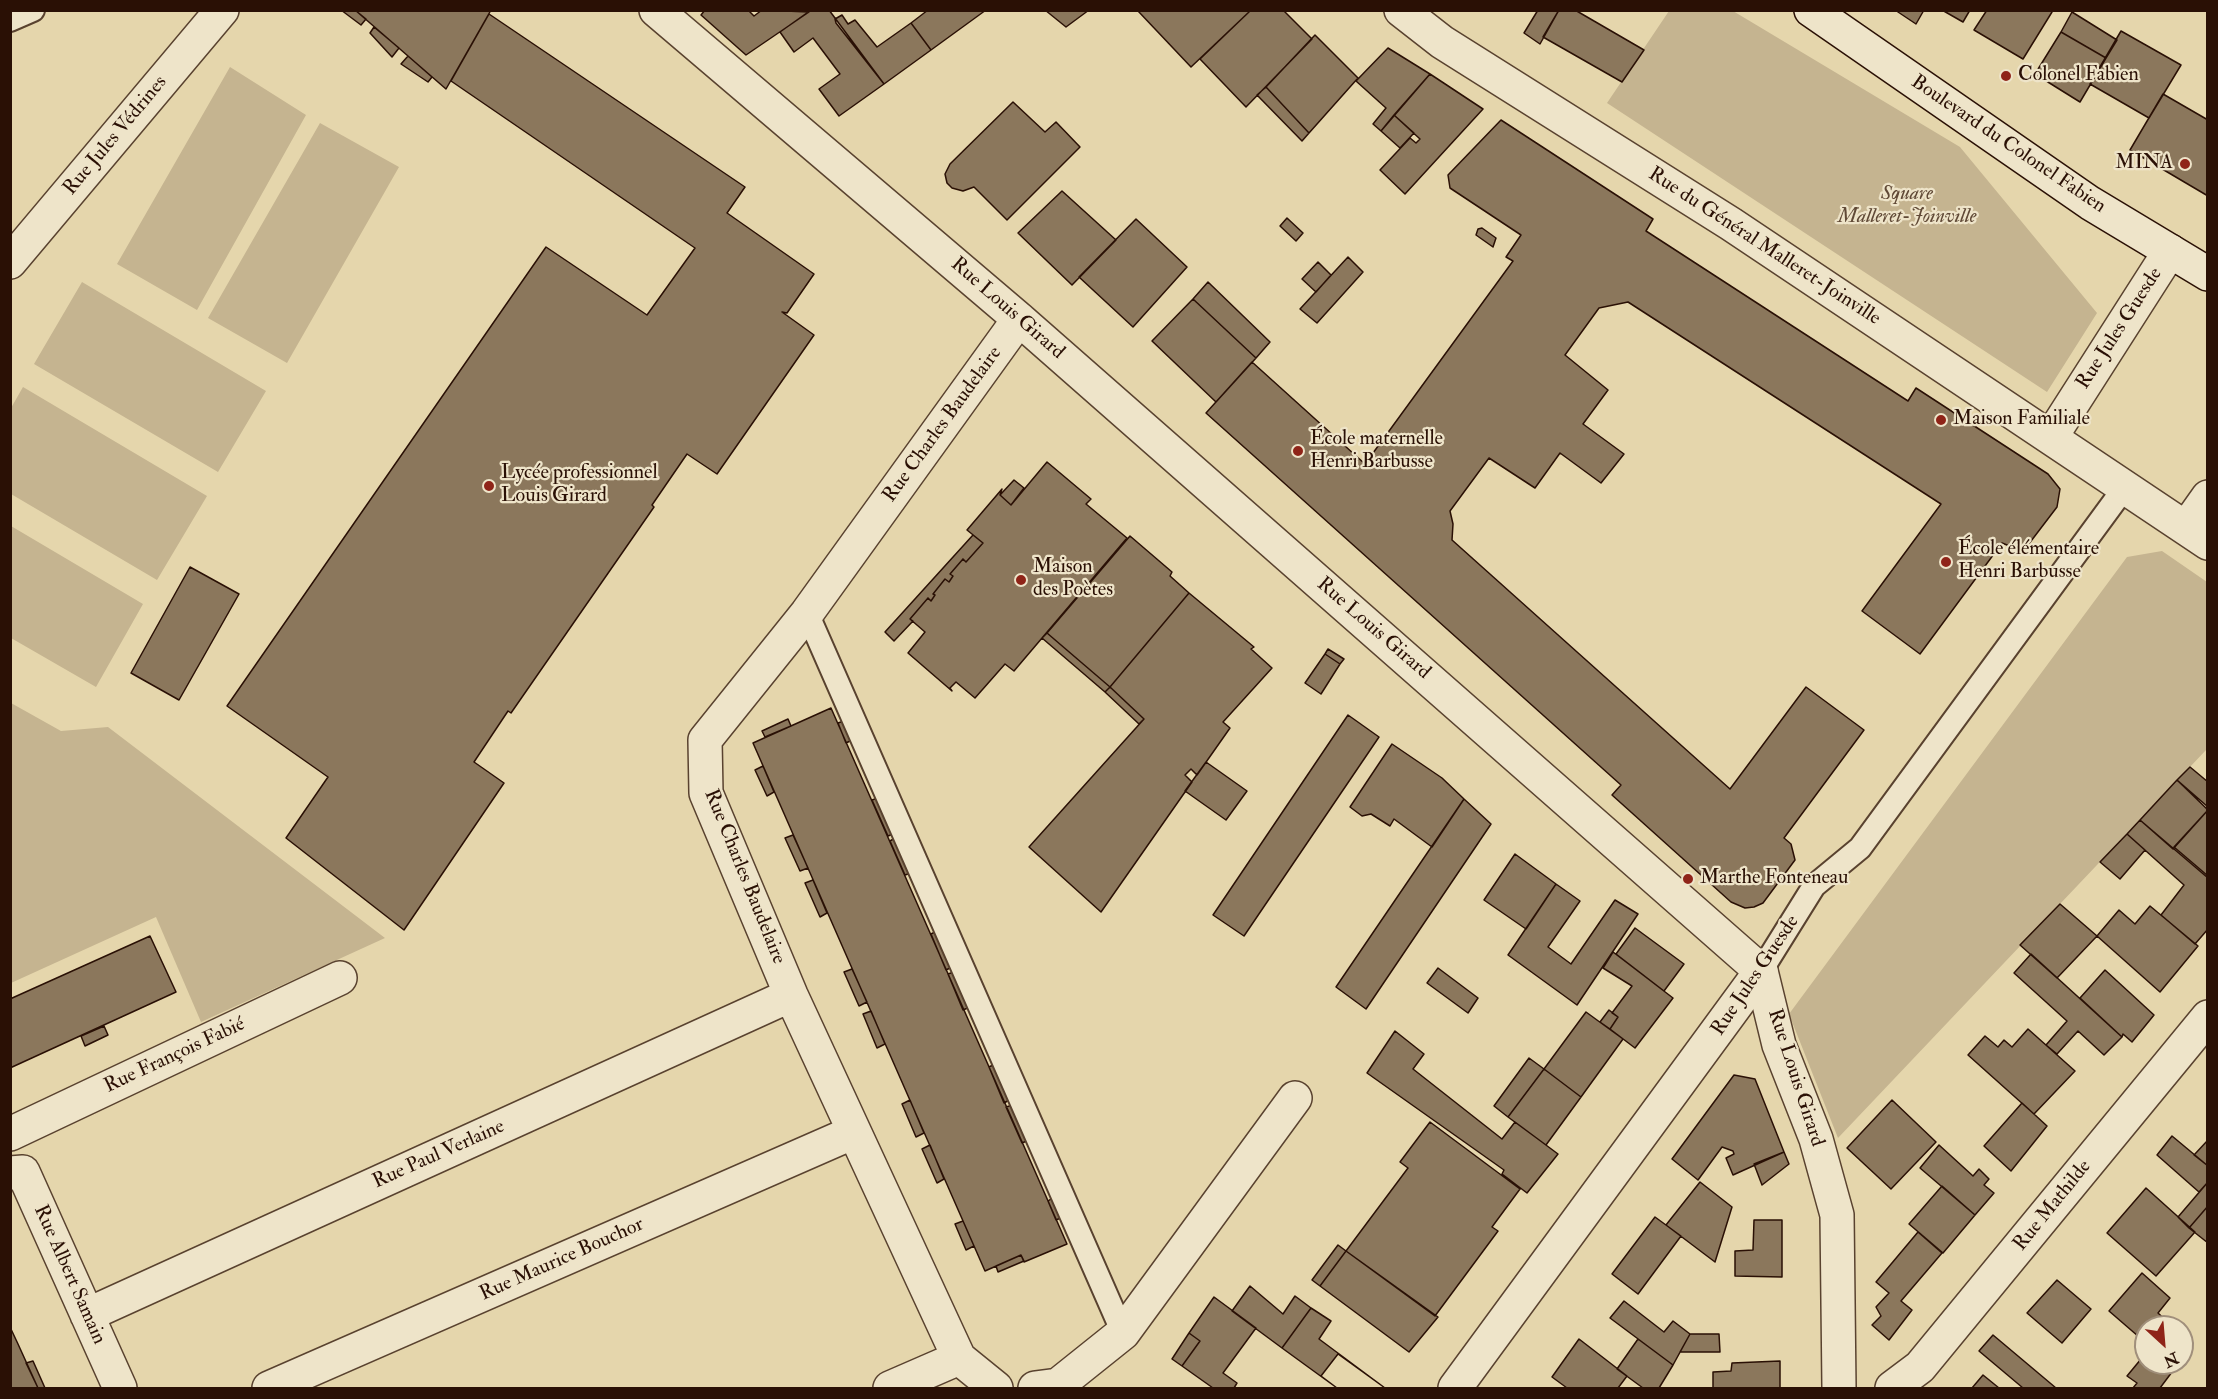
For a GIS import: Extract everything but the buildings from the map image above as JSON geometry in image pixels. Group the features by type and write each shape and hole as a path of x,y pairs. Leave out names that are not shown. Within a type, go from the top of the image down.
{"street":[{"name":"Rue Jules Védrines","path":"10,262 222,10"},
{"name":"Rue Louis Girard","path":"656,10 1019,319 1761,971 1779,1045 1816,1140 1837,1215 1839,1389"},
{"name":"Rue du Général Malleret-Joinville","path":"1401,10 1442,42 1731,224 2125,487"},
{"name":"Boulevard du Colonel Fabien","path":"1811,10 2090,203 2208,274"},
{"name":"Rue Jules Guesde","path":"2051,437 2170,251"},
{"name":"Rue Charles Baudelaire","path":"959,1358 791,995 706,793 705,740 807,613 1019,319"},
{"path":"2125,487 2197,536 2208,497"},
{"name":"Rue Jules Guesde","path":"1455,1389 1761,971"},
{"name":"Rue François Fabié","path":"10,1134 340,978"},
{"name":"Rue Paul Verlaine","path":"87,1315 791,995"},
{"name":"Rue Mathilde","path":"1892,1389 1920,1367 2208,1017"},
{"path":"1035,1389 1058,1385 1124,1333 1295,1098"},
{"name":"Rue Maurice Bouchor","path":"269,1389 854,1132"},
{"name":"Rue Albert Samain","path":"10,1173 22,1172 120,1389"},
{"path":"890,1389 959,1358 996,1389"}],"lane":[{"path":"10,20 33,10"},
{"name":"Rue Jules Guesde","path":"1761,971 1814,886 1860,848 2125,487"},
{"path":"807,613 1124,1333"}],"green space":[{"name":"Square Malleret-Joinville","path":"1669,11 1733,11 1960,147 2097,313 2047,392 1607,103"},
{"path":"230,67 306,115 197,310 117,264"},
{"path":"320,123 399,167 287,363 208,318"},
{"path":"82,282 266,391 218,472 34,364"},
{"path":"23,387 207,496 157,580 11,494 11,408"},
{"path":"11,526 143,604 96,687 11,638"},
{"path":"2162,551 2207,582 2207,749 1838,1138 1789,1014 2127,557"},
{"path":"11,703 61,731 108,727 385,938 201,1022 156,917 11,983"}],"place":[{"name":"Colonel Fabien","path":"2006,76"},
{"name":"MINA","path":"2185,164"},
{"name":"Maison Familiale","path":"1941,420"},
{"name":"École maternelle Henri Barbusse","path":"1298,451"},
{"name":"Lycée professionnel Louis Girard","path":"489,486"},
{"name":"École élémentaire Henri Barbusse","path":"1946,562"},
{"name":"Maison des Poètes","path":"1021,580"},
{"name":"Marthe Fonteneau","path":"1688,879"}]}
